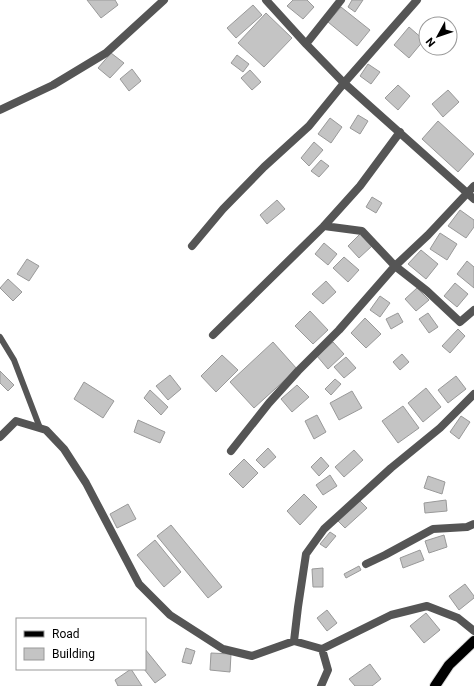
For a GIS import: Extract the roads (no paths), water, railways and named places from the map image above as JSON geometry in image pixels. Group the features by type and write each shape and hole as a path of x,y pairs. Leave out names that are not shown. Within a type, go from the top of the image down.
{"main road":[{"path":"435,686 449,665 474,641"}],"street":[{"path":"0,110 53,85 106,53 164,0"},
{"path":"266,0 344,83 474,199"},
{"path":"306,44 341,0"},
{"path":"192,246 223,209 309,126 344,83 417,0"},
{"path":"213,335 324,226 360,186 400,132"},
{"path":"231,451 269,403 298,371 339,330 395,266 428,235 474,186"},
{"path":"324,226 362,231 395,266 427,291 460,322 474,310"},
{"path":"294,641 306,554 324,529 391,468 440,428 474,394"},
{"path":"0,437 16,420 46,430 64,449 86,483 139,584 170,615 223,650 252,656 294,641 322,649 391,614 427,606 458,618 474,631"},
{"path":"366,564 433,529 467,527 474,524"},
{"path":"321,686 328,670 322,649"}],"lane":[{"path":"0,337 14,360 40,428"}]}
